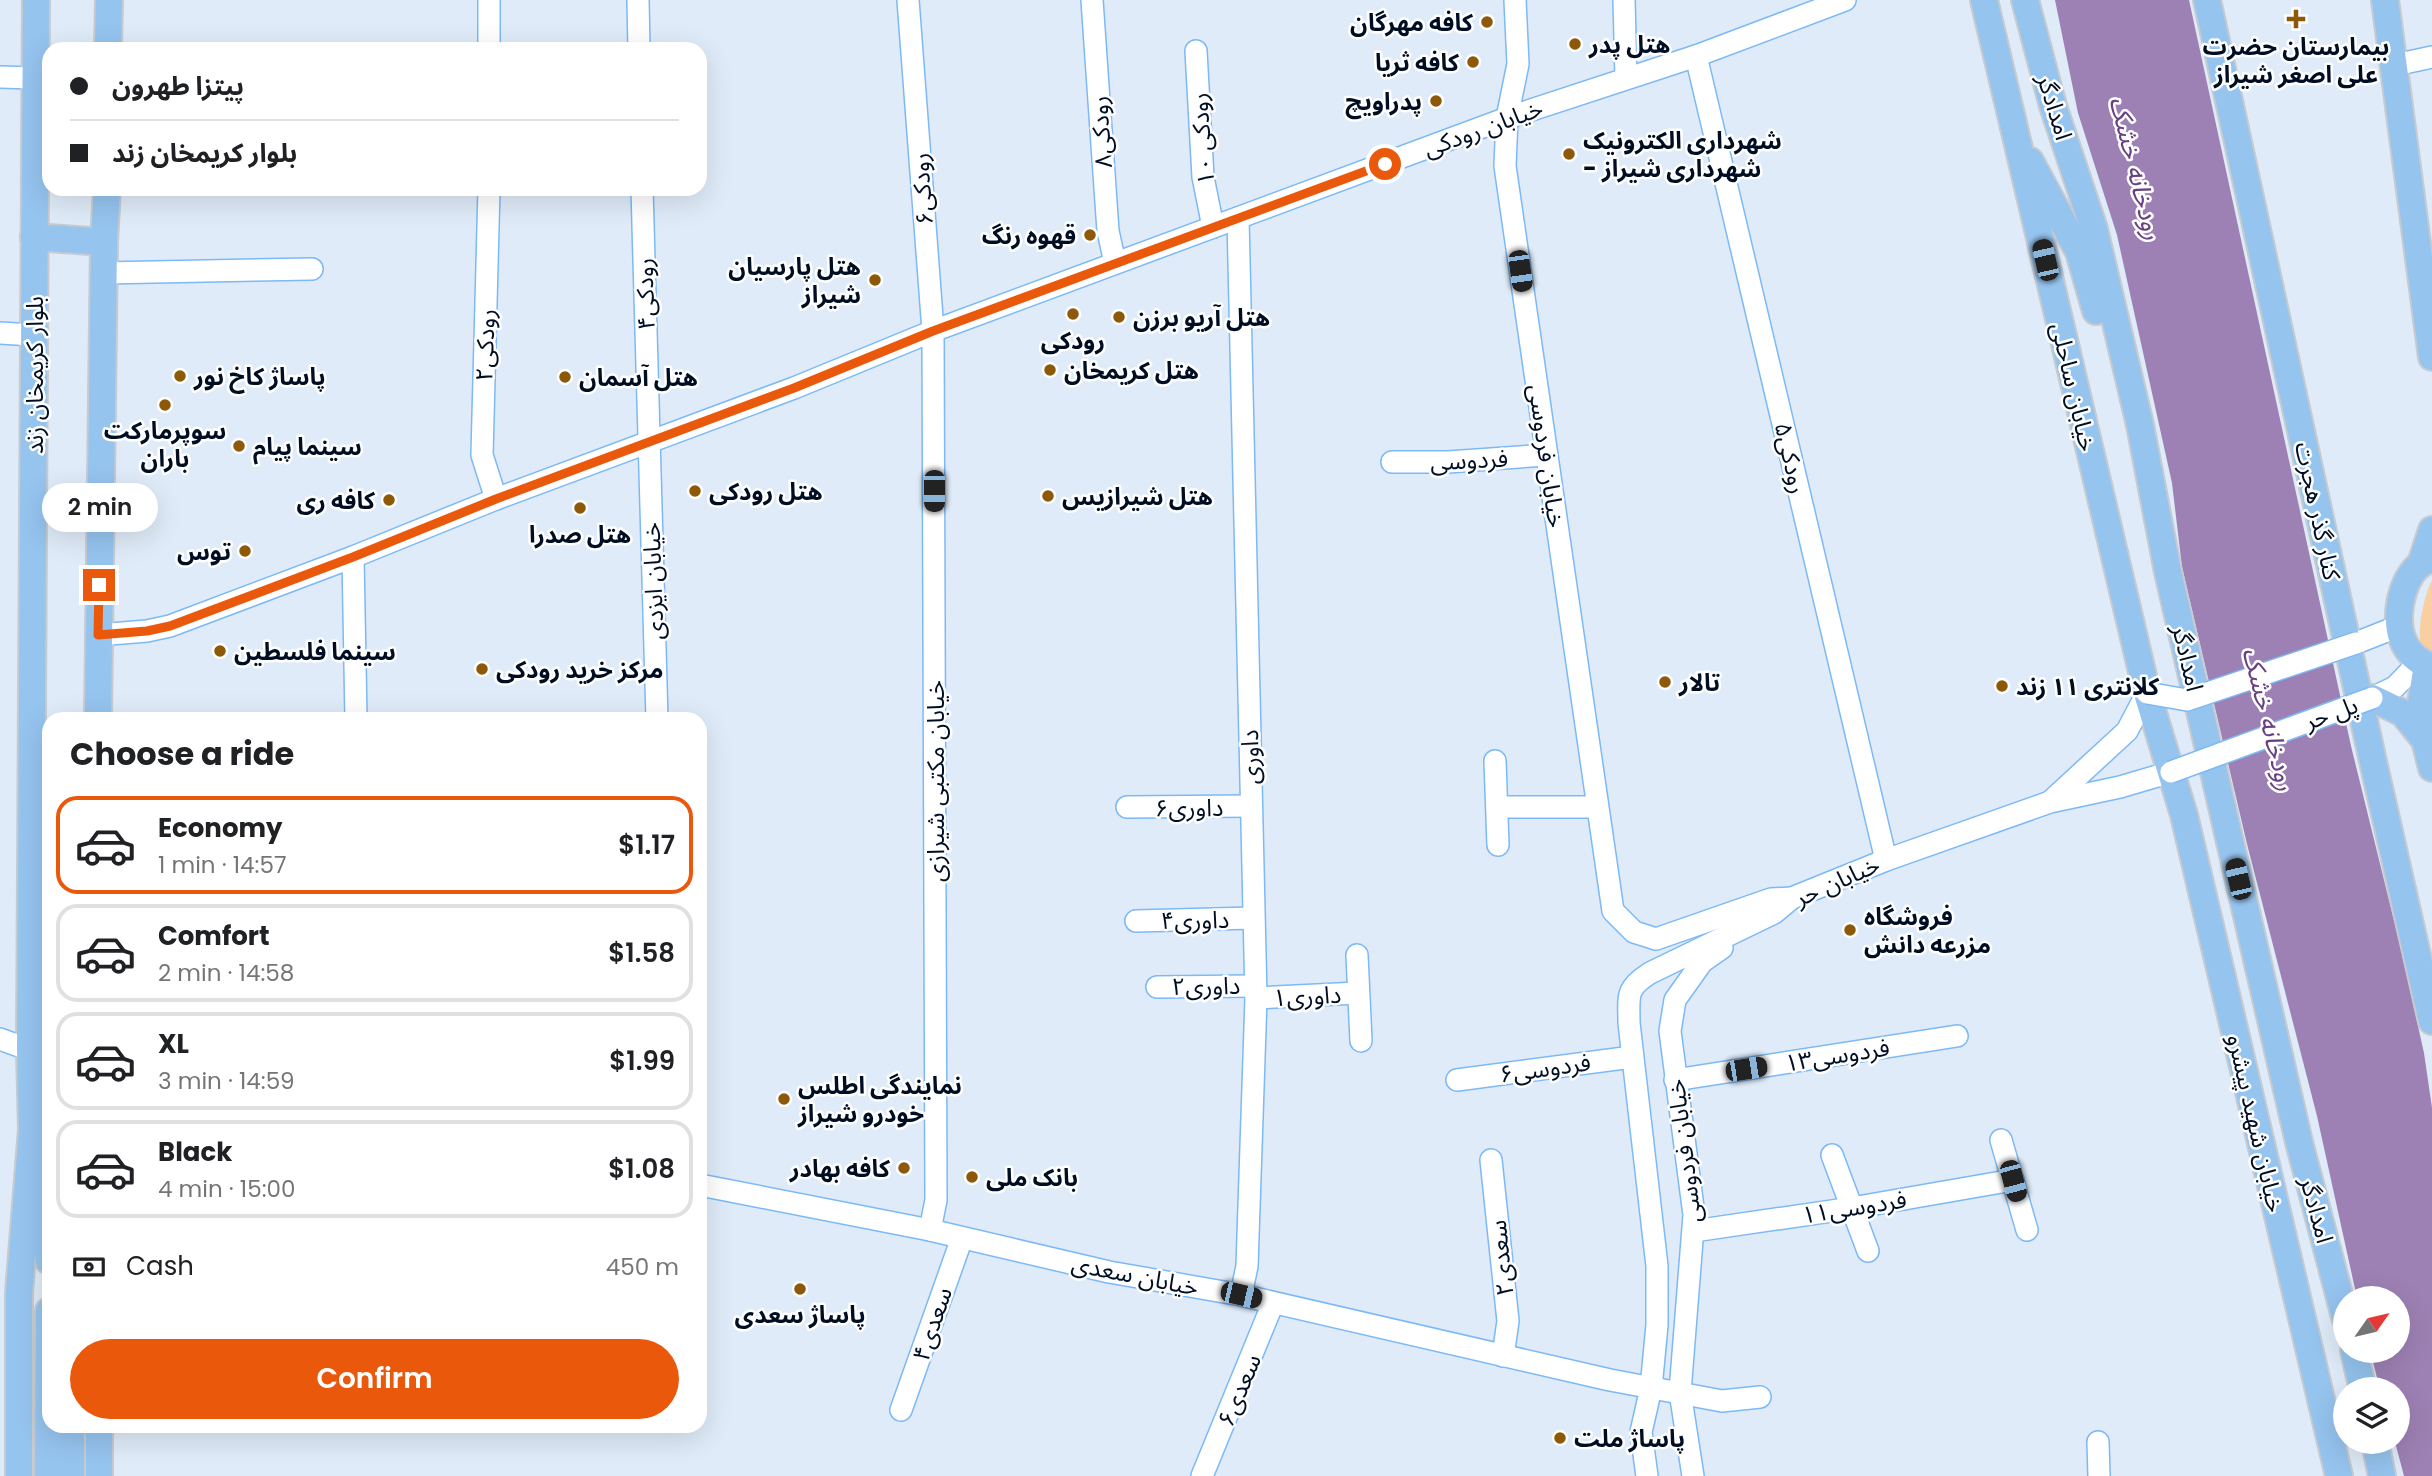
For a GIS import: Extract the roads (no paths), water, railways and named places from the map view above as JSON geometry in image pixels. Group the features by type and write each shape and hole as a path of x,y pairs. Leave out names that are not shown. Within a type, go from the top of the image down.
{"main road":[{"name":"بلوار کریمخان زند","path":"36,0 30,1050 32,1129 42,1207"},
{"path":"108,0 108,42"},
{"name":"خیابان ساحلی","path":"1984,0 2147,692 2171,772"},
{"name":"امدادگر","path":"2025,0 2053,106 2094,229 2140,425 2168,572 2299,1142 2337,1286"},
{"name":"کنار گذر هجرت","path":"2207,0 2432,1021"},
{"path":"2385,0 2423,207 2432,357"},
{"path":"2014,130 2079,252 2168,572"},
{"path":"98,712 107,196"},
{"path":"34,237 104,242"},
{"path":"2432,530 2427,560 2409,578 2399,612 2402,640 2426,665 2419,716 2432,768"},
{"path":"2372,698 2403,713 2424,739"},
{"name":"خیابان شهید پیشرو","path":"2171,772 2190,842 2339,1476"},
{"name":"بلوار کریمخان زند","path":"19,1476 9,1450 32,1129"},
{"path":"48,1433 48,1476"},
{"path":"71,1433 71,1476"},
{"path":"99,1433 99,1476"},
{"path":"2377,1454 2382,1476"}],"street":[{"path":"489,0 489,42"},
{"path":"638,0 639,42"},
{"name":"رودکی۶","path":"908,0 933,331"},
{"name":"رودکی۸","path":"1092,0 1108,230 1115,263"},
{"name":"خیابان فردوسی","path":"1516,0 1518,64 1507,118 1505,166 1613,911 1634,932 1656,939 1771,899 1792,898"},
{"path":"1624,0 1626,78"},
{"name":"خیابان رودکی","path":"98,635 147,631 170,626 353,557 496,499 794,388 933,331 1507,118 1696,56 1845,0"},
{"name":"رودکی ۱۰","path":"1196,51 1203,177 1213,227"},
{"name":"رودکی۵","path":"1696,56 1886,860"},
{"path":"2395,65 2432,57"},
{"path":"0,77 34,78"},
{"name":"رودکی۲","path":"489,196 482,455 496,499"},
{"name":"رودکی۴","path":"642,196 650,442"},
{"name":"داوری","path":"1238,218 1255,992 1247,1266 1241,1295"},
{"path":"104,273 312,269"},
{"name":"خیابان مکتبی شیرازی","path":"930,1230 936,1200 933,331"},
{"path":"0,334 33,335"},
{"name":"خیابان ایزدی","path":"650,442 657,712"},
{"name":"فردوسی","path":"1392,462 1448,462 1546,455"},
{"path":"353,557 356,712"},
{"path":"2147,692 2187,700 2399,626"},
{"name":"پل حر","path":"2171,772 2372,698 2395,687 2426,665"},
{"name":"خیابان حر","path":"2050,802 2127,731 2147,692"},
{"path":"1495,761 1498,845"},
{"name":"خیابان حر","path":"1634,983 1774,913 1792,898 1886,860 2050,802 2120,787 2171,772"},
{"name":"داوری۶","path":"1127,807 1251,806"},
{"path":"1497,807 1597,807"},
{"name":"خیابان فردوسی","path":"1693,1476 1680,1392 1694,1215 1670,1031 1675,1000 1702,962 1774,913"},
{"name":"داوری۴","path":"1136,921 1253,919"},
{"path":"1357,955 1361,1041"},
{"name":"خیابان فردوسی","path":"1634,983 1629,997 1632,1057 1657,1266 1657,1325 1651,1388 1641,1432 1647,1476"},
{"name":"داوری۲","path":"1157,987 1255,992"},
{"name":"داوری۱","path":"1255,992 1358,993"},
{"name":"فردوسی۱۳","path":"1675,1080 1957,1036"},
{"path":"0,1039 30,1050"},
{"name":"فردوسی۶","path":"1457,1080 1632,1057"},
{"path":"2001,1140 2027,1230"},
{"path":"1832,1155 1868,1251"},
{"name":"سعدی۲","path":"1491,1160 1508,1321 1503,1356"},
{"name":"فردوسی۱۱","path":"1694,1231 2013,1181"},
{"name":"خیابان سعدی","path":"707,1186 930,1230 1109,1272 1241,1295 1651,1388 1722,1401 1760,1397"},
{"name":"سعدی۴","path":"901,1410 962,1238"},
{"name":"سعدی۶","path":"1202,1476 1273,1303"},
{"path":"2098,1442 2099,1476"}],"water":[{"name":"رودخانه خشک","path":"2055,0 2189,0 2351,746 2424,1053 2432,1108 2432,1476 2404,1476 2398,1454 2410,1454 2410,1377 2377,1377 2373,1363 2410,1363 2410,1286 2354,1286 2317,1116 2247,844 2182,567 2172,483 2117,235 2078,113"}],"place":[{"name":"بیمارستان حضرت علی اصغر شیراز","path":"2296,19"},
{"name":"کافه مهرگان","path":"1487,22"},
{"name":"هتل پدر","path":"1575,44"},
{"name":"کافه ثریا","path":"1473,62"},
{"name":"پدراویچ","path":"1436,101"},
{"name":"شهرداری الکترونیک - شهرداری شیراز","path":"1569,154"},
{"name":"قهوه رنگ","path":"1090,235"},
{"name":"هتل پارسیان شیراز","path":"875,280"},
{"name":"رودکی","path":"1073,314"},
{"name":"هتل آریو برزن","path":"1119,317"},
{"name":"هتل کریمخان","path":"1050,370"},
{"name":"پاساژ کاخ نور","path":"180,376"},
{"name":"هتل آسمان","path":"565,377"},
{"name":"سوپرمارکت باران","path":"165,405"},
{"name":"سینما پیام","path":"239,446"},
{"name":"هتل رودکی","path":"695,491"},
{"name":"هتل شیرازیس","path":"1048,496"},
{"name":"کافه ری","path":"389,500"},
{"name":"هتل صدرا","path":"580,508"},
{"name":"توس","path":"245,551"},
{"name":"سینما فلسطین","path":"220,651"},
{"name":"مرکز خرید رودکی","path":"482,669"},
{"name":"تالار","path":"1665,682"},
{"name":"کلانتری ۱۱ زند","path":"2002,686"},
{"name":"فروشگاه مزرعه دانش","path":"1850,930"},
{"name":"نمایندگی اطلس خودرو شیراز","path":"784,1099"},
{"name":"کافه بهادر","path":"904,1168"},
{"name":"بانک ملی","path":"972,1177"},
{"name":"پاساژ سعدی","path":"800,1289"},
{"name":"پاساژ ملت","path":"1560,1438"}]}
